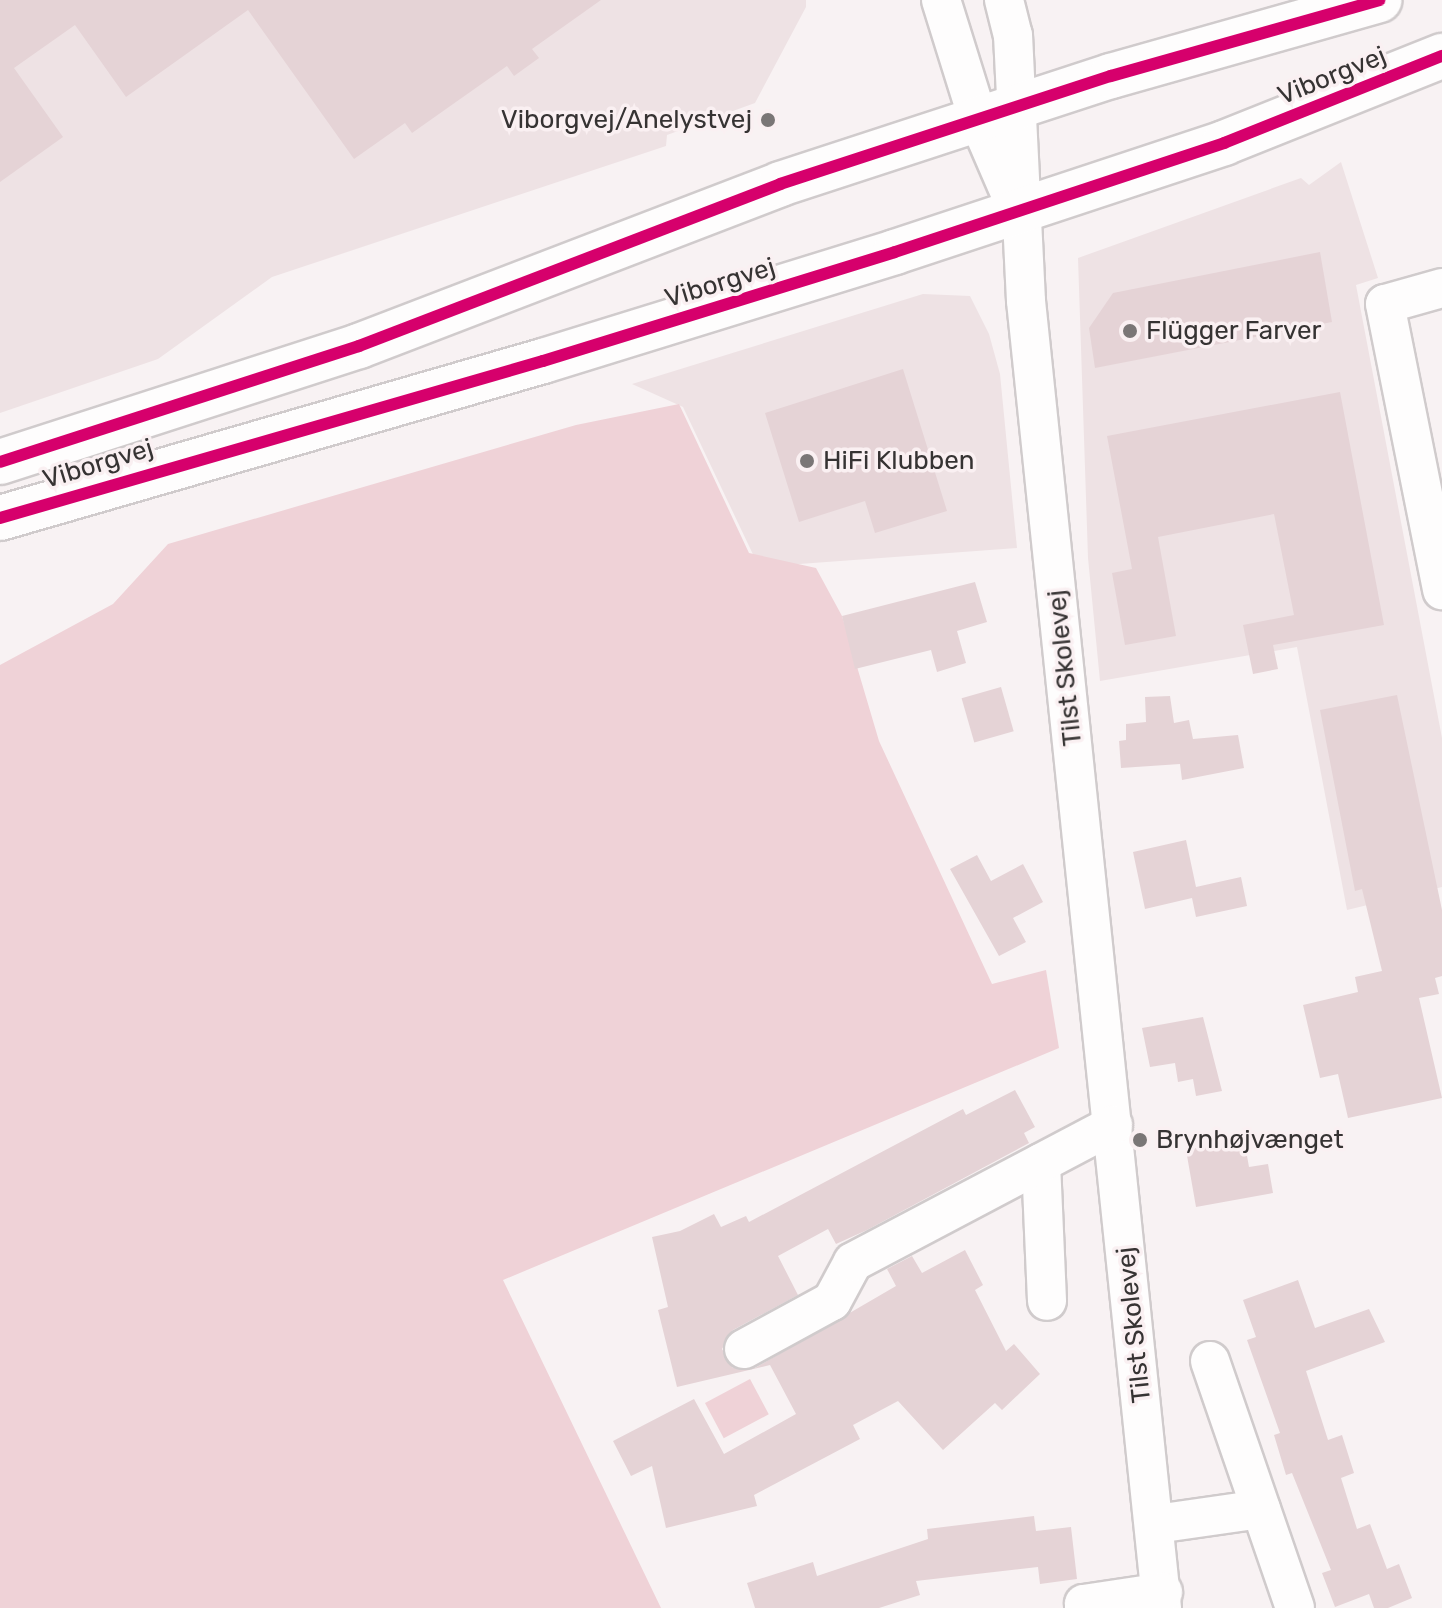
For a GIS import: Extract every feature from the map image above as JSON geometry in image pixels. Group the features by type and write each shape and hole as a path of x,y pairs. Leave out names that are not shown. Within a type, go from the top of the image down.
{"main road":[{"name":"Viborgvej","path":"0,462 359,346 780,184 997,113 1379,0"},
{"name":"Viborgvej","path":"0,518 150,471 543,361 1018,211 1224,143 1442,56"}],"street":[{"path":"941,0 997,113"},
{"name":"Tilst Skolevej","path":"1004,0 1013,35 997,113 1018,211 1165,1603 1084,1604 1084,1608"},
{"path":"1442,288 1385,304 1442,590"},
{"path":"744,1349 832,1301 853,1262 1113,1125"},
{"path":"1041,1163 1047,1301"},
{"path":"1210,1361 1295,1608"},
{"path":"1156,1524 1261,1509"}],"shaded area":[{"path":"0,0 806,0 806,7 755,103 667,135 666,146 272,277 158,359 0,413"},
{"path":"1341,162 1378,278 1356,285 1442,738 1442,887 1347,910 1297,647 1100,681 1088,558 1078,258 1301,178 1309,185"},
{"path":"923,294 970,296 989,334 1000,374 1017,548 759,567 683,407 632,384"},
{"path":"679,404 749,553 816,568 842,616 879,741 992,984 1046,970 1059,1048 503,1280 661,1608 0,1608 0,665 113,604 168,544 576,425"},
{"path":"750,1379 769,1414 724,1438 705,1403"}],"building":[{"path":"0,0 601,0 532,49 539,58 514,76 507,66 412,133 405,123 354,159 248,10 126,97 75,25 14,68 63,137 0,182"},
{"path":"1320,252 1332,322 1095,368 1089,328 1113,293"},
{"path":"903,369 947,511 875,533 865,501 799,522 765,413"},
{"path":"1340,392 1384,625 1273,645 1278,669 1253,674 1243,625 1294,615 1274,514 1158,537 1176,636 1125,645 1112,573 1132,569 1107,436"},
{"path":"975,582 987,622 957,631 966,663 937,672 931,650 855,669 842,616"},
{"path":"1001,687 1014,731 974,743 962,698"},
{"path":"1397,695 1442,910 1442,976 1435,978 1439,994 1419,998 1442,1098 1348,1118 1338,1074 1320,1078 1303,1005 1358,992 1355,977 1382,971 1362,889 1355,891 1320,710"},
{"path":"1170,696 1174,723 1189,720 1193,739 1238,735 1244,768 1182,780 1180,764 1121,768 1119,741 1126,740 1126,724 1146,722 1145,697"},
{"path":"1186,840 1196,887 1241,877 1247,906 1196,917 1192,898 1145,909 1133,852"},
{"path":"977,855 991,881 1023,864 1043,902 1013,918 1026,942 999,956 950,869"},
{"path":"1203,1017 1222,1091 1196,1096 1193,1079 1178,1082 1175,1063 1150,1067 1142,1028"},
{"path":"1015,1090 1035,1127 1024,1133 1029,1143 836,1244 828,1229 778,1256 798,1295 733,1330 722,1349 733,1368 755,1368 896,1286 887,1269 912,1256 922,1273 965,1250 983,1285 975,1290 1006,1351 1014,1344 1040,1374 1002,1410 995,1403 943,1450 898,1401 853,1425 860,1439 754,1495 757,1506 666,1528 652,1466 631,1476 613,1441 694,1399 724,1454 796,1414 770,1365 677,1387 658,1310 668,1307 652,1237 680,1231 714,1214 721,1227 746,1216 749,1222 963,1109 966,1115"},
{"path":"1244,1139 1249,1167 1268,1164 1273,1193 1196,1207 1186,1150"},
{"path":"1298,1280 1315,1328 1369,1309 1385,1342 1306,1371 1328,1440 1342,1435 1354,1473 1341,1478 1357,1529 1370,1524 1387,1569 1399,1564 1412,1598 1388,1608 1374,1608 1369,1594 1335,1607 1322,1573 1331,1570 1292,1473 1286,1475 1274,1435 1280,1433 1247,1340 1256,1337 1243,1300"},
{"path":"1034,1516 1036,1531 1071,1527 1077,1579 1040,1584 1038,1567 916,1581 920,1595 879,1608 755,1608 747,1583 813,1562 817,1576 928,1539 927,1529"}],"cycle path":[{"path":"0,462 359,346 780,184 1111,76 1379,0"},
{"path":"0,518 543,361 895,252 1224,143 1442,56"}],"place":[{"name":"Viborgvej/Anelystvej","path":"768,120"},
{"name":"Flügger Farver","path":"1130,331"},
{"name":"HiFi Klubben","path":"807,461"},
{"name":"Brynhøjvænget","path":"1140,1140"}]}
